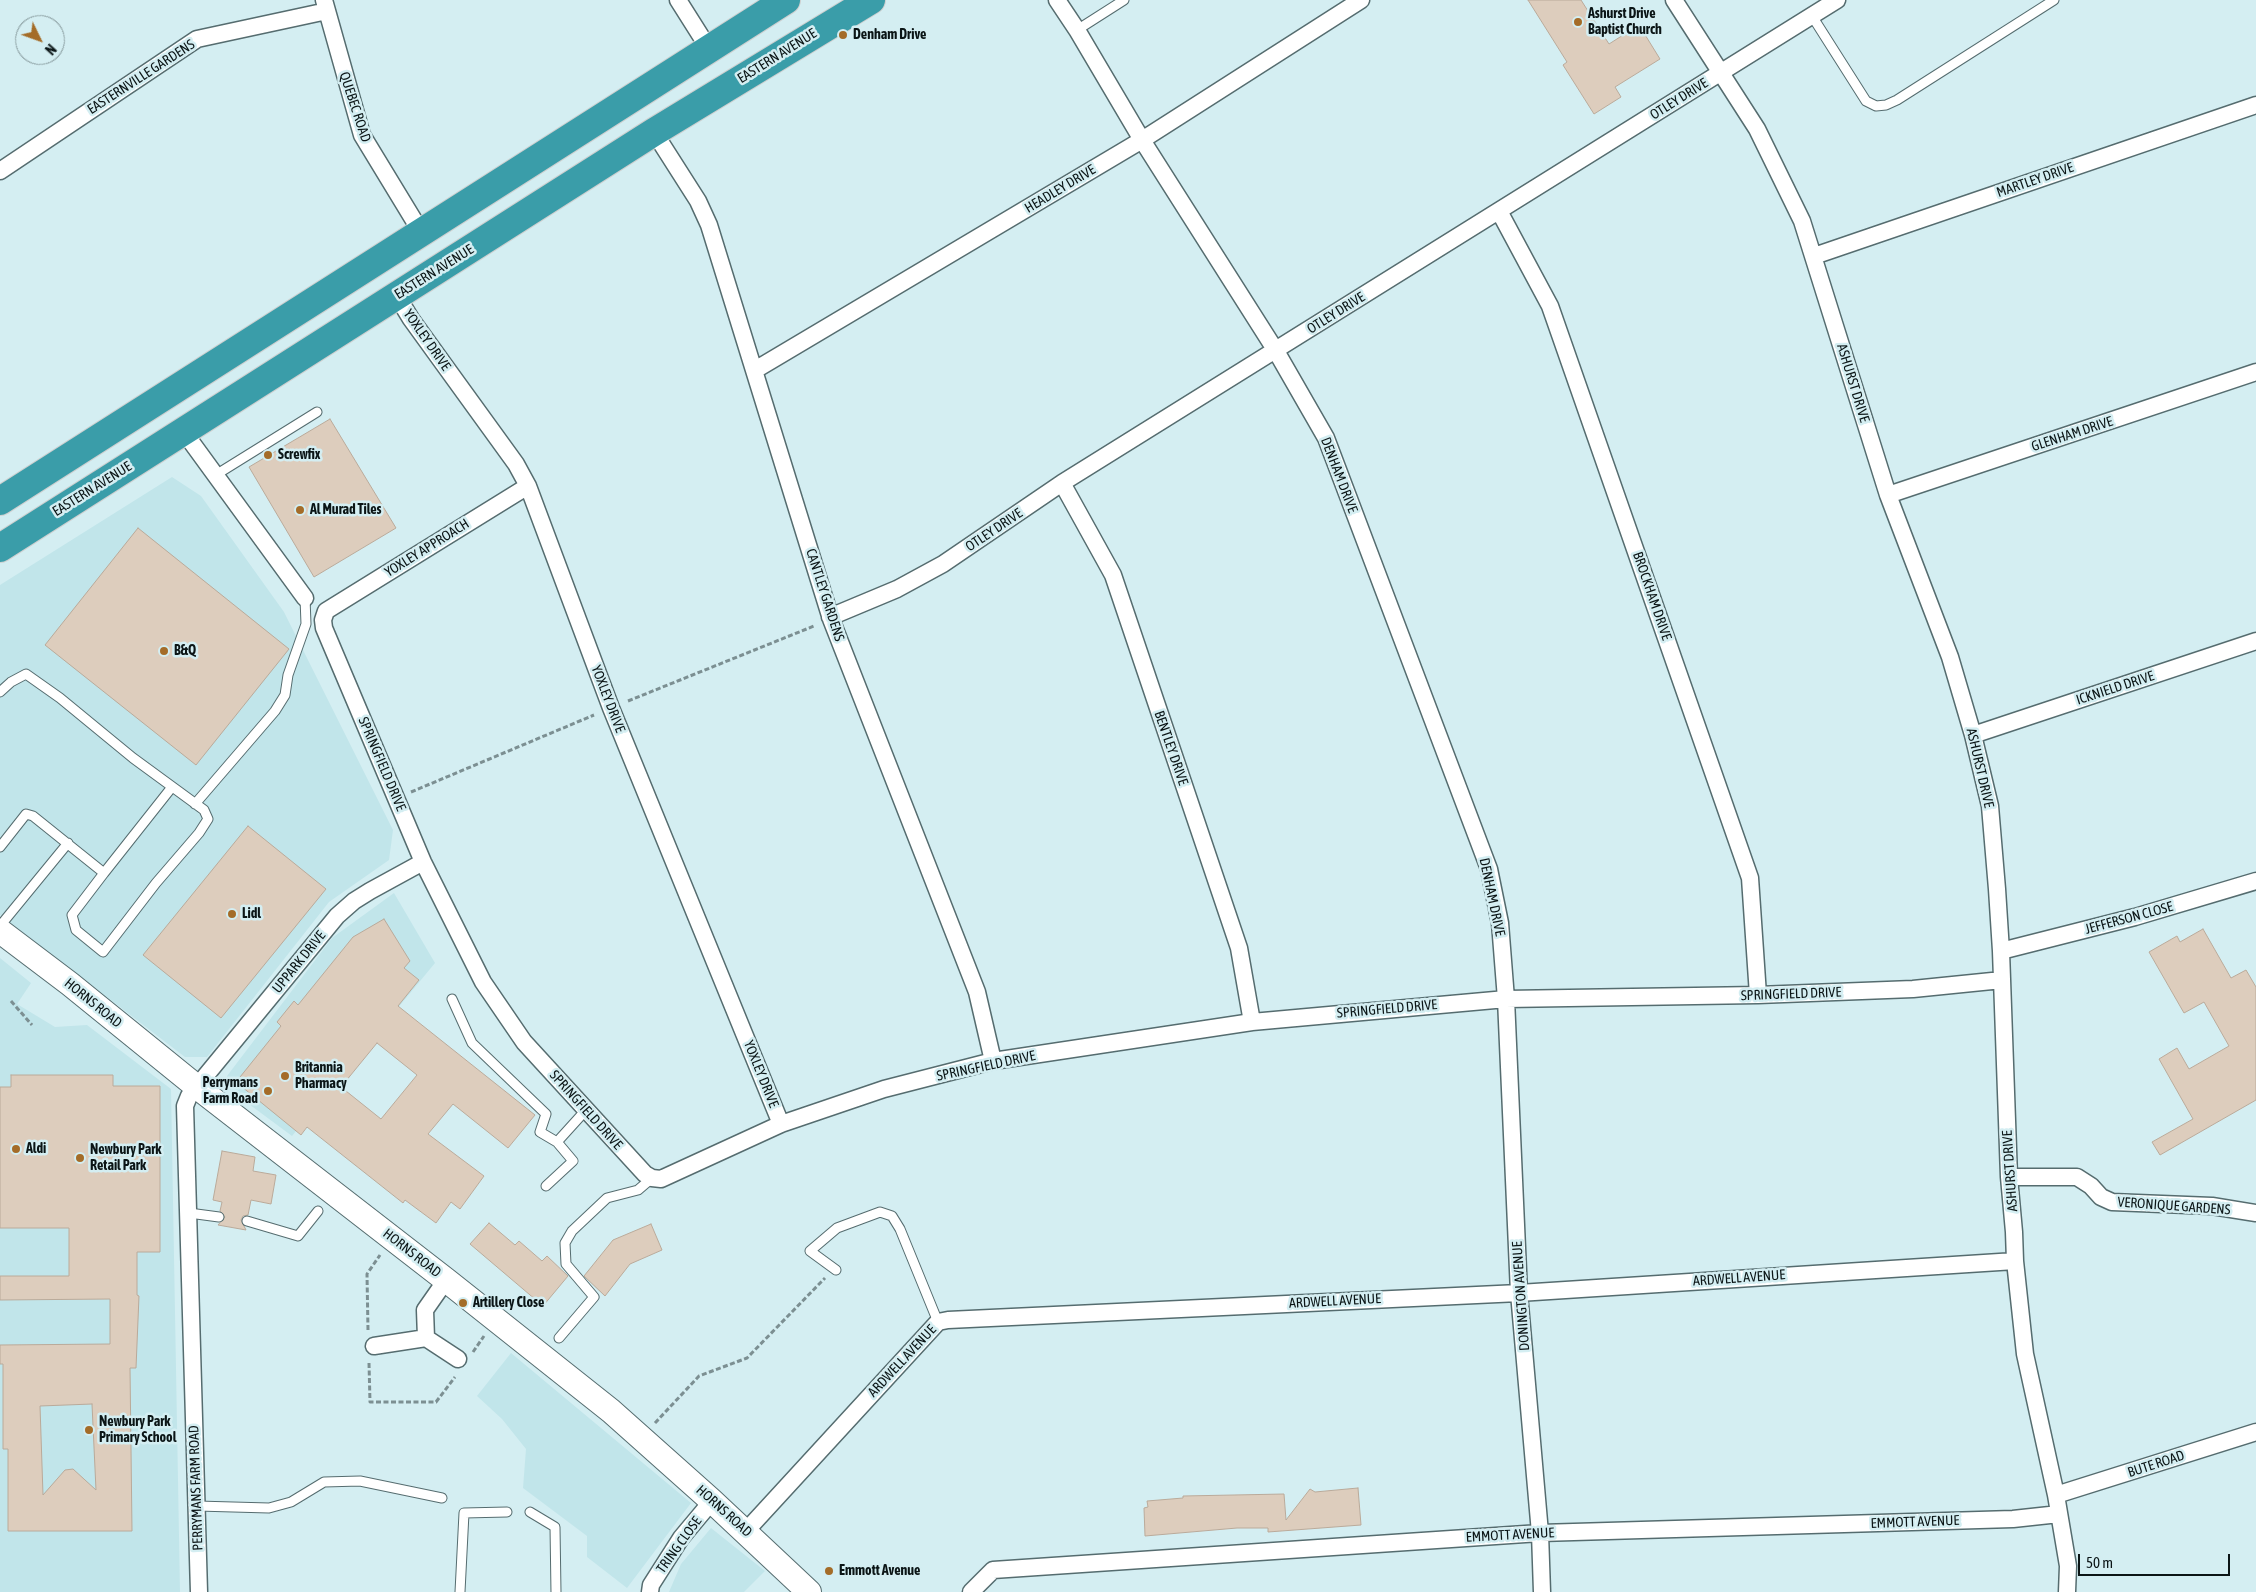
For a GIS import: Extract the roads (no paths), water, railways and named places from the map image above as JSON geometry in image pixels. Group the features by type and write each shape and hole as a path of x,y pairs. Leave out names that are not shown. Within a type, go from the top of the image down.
{"highway":[{"path":"0,501 786,0"},
{"name":"EASTERN AVENUE","path":"0,548 654,132 871,0"}],"street":[{"path":"678,0 709,49"},
{"name":"DENHAM DRIVE","path":"1057,0 1077,30 1142,140 1276,351 1326,438 1489,869 1500,923 1506,999"},
{"name":"HEADLEY DRIVE","path":"755,370 1142,140 1361,0"},
{"name":"ASHURST DRIVE","path":"1674,0 1761,137 1802,221 1888,495 1950,657 1973,735 1990,806 2001,951 2009,1177 2015,1261 2025,1354 2056,1495 2068,1566 2067,1592"},
{"name":"OTLEY DRIVE","path":"830,616 898,589 943,564 1062,483 1836,0"},
{"name":"EASTERNVILLE GARDENS","path":"0,171 197,39 325,5"},
{"name":"QUEBEC ROAD","path":"325,5 362,135 421,232"},
{"name":"MARTLEY DRIVE","path":"1814,256 2256,105"},
{"name":"CANTLEY GARDENS","path":"654,132 698,201 709,225 830,616 977,992 993,1061"},
{"name":"BROCKHAM DRIVE","path":"1499,211 1550,306 1750,878 1758,995"},
{"name":"YOXLEY DRIVE","path":"397,296 411,319 516,464 528,486 611,708 781,1124"},
{"name":"GLENHAM DRIVE","path":"1888,495 2256,372"},
{"path":"184,432 214,476 305,598"},
{"name":"BENTLEY DRIVE","path":"1062,483 1113,575 1239,948 1252,1022"},
{"name":"YOXLEY APPROACH","path":"326,611 528,486"},
{"name":"SPRINGFIELD DRIVE","path":"326,611 323,620 324,628 423,862 484,982 502,1012 524,1042 645,1174 652,1178 661,1179 781,1124 884,1089 993,1061 1252,1022 1506,999 1758,995 1913,989 2002,980"},
{"name":"ICKNIELD DRIVE","path":"1973,735 2256,641"},
{"name":"UPPARK DRIVE","path":"196,1087 336,916 370,891 423,862"},
{"name":"JEFFERSON CLOSE","path":"2001,951 2136,917 2256,881"},
{"name":"HORNS ROAD","path":"0,931 70,984 196,1087 446,1280 611,1411 746,1531 809,1592"},
{"name":"DONINGTON AVENUE","path":"1506,999 1519,1292 1540,1533 1542,1592"},
{"name":"PERRYMANS FARM ROAD","path":"196,1087 189,1096 185,1106 200,1592"},
{"name":"VERONIQUE GARDENS","path":"2009,1177 2077,1177 2091,1186 2101,1197 2112,1202 2212,1206 2256,1214"},
{"name":"ARDWELL AVENUE","path":"746,1531 938,1322 1519,1292 2015,1261"},
{"path":"426,1338 425,1310 446,1280"},
{"path":"374,1346 426,1338 458,1359"},
{"name":"BUTE ROAD","path":"2056,1495 2256,1432"},
{"name":"TRING CLOSE","path":"650,1592 651,1585 680,1538 712,1501"},
{"name":"EMMOTT AVENUE","path":"971,1592 993,1570 1540,1533 2004,1519 2059,1514"}],"lane":[{"path":"1077,30 1124,0"},
{"path":"1812,16 1866,101 1876,106 1886,105 1897,100 2054,0"},
{"path":"214,476 317,412"},
{"path":"195,804 275,711 285,695 288,675 306,624 305,598"},
{"path":"0,692 11,682 26,674 60,698 204,810 208,819 200,832 156,883 103,952 76,930 72,916 172,787"},
{"path":"0,847 26,814 38,819 104,873"},
{"path":"0,926 68,843"},
{"path":"452,999 472,1043 546,1114 540,1132 557,1142 574,1161 546,1186"},
{"path":"557,1142 586,1110"},
{"path":"559,1338 594,1297 566,1264 565,1243 572,1231 607,1198 638,1190 652,1178"},
{"path":"247,1221 298,1236 318,1211"},
{"path":"836,1270 810,1251 837,1228 880,1212 892,1216 900,1229 938,1322"},
{"path":"189,1213 219,1217"},
{"path":"197,1506 269,1508 291,1502 324,1482 360,1481 442,1498"},
{"path":"460,1592 464,1513 507,1512"},
{"path":"530,1512 555,1527 556,1592"}],"place":[{"name":"Ashurst Drive Baptist Church","path":"1578,22"},
{"name":"Denham Drive","path":"843,35"},
{"name":"Screwfix","path":"268,455"},
{"name":"Al Murad Tiles","path":"300,510"},
{"name":"B&Q","path":"164,651"},
{"name":"Lidl","path":"232,914"},
{"name":"Britannia Pharmacy","path":"285,1076"},
{"name":"Perrymans Farm Road","path":"268,1091"},
{"name":"Aldi","path":"16,1149"},
{"name":"Newbury Park Retail Park","path":"80,1158"},
{"name":"Artillery Close","path":"463,1303"},
{"name":"Newbury Park Primary School","path":"89,1430"},
{"name":"Emmott Avenue","path":"829,1571"}]}
